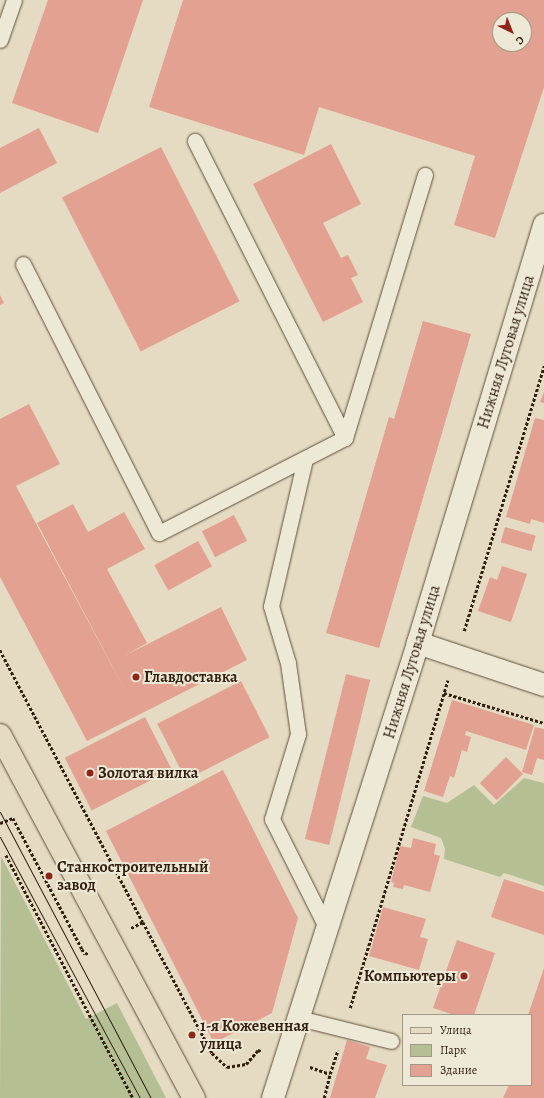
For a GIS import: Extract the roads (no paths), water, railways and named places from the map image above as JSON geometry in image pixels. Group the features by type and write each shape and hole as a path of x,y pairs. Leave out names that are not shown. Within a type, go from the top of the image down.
{"main road":[{"path":"0,735 194,1098"}],"street":[{"name":"Нижняя Луговая улица","path":"273,1098 418,643 544,224"},
{"path":"418,643 544,685"}],"lane":[{"path":"0,40 14,0"},
{"path":"195,141 346,438"},
{"path":"23,264 159,533 346,438 425,175"},
{"path":"305,459 271,606 288,662 298,734 272,819 327,929"},
{"path":"299,1018 343,1031 391,1042"}],"tram line":[{"path":"0,812 151,1098"},
{"path":"0,837 140,1098"}],"place":[{"name":"Главдоставка","path":"136,677"},
{"name":"Золотая вилка","path":"90,773"},
{"name":"Станкостроительный завод","path":"49,876"},
{"name":"Компьютеры","path":"464,976"},
{"name":"1-я Кожевенная улица","path":"192,1035"}]}
